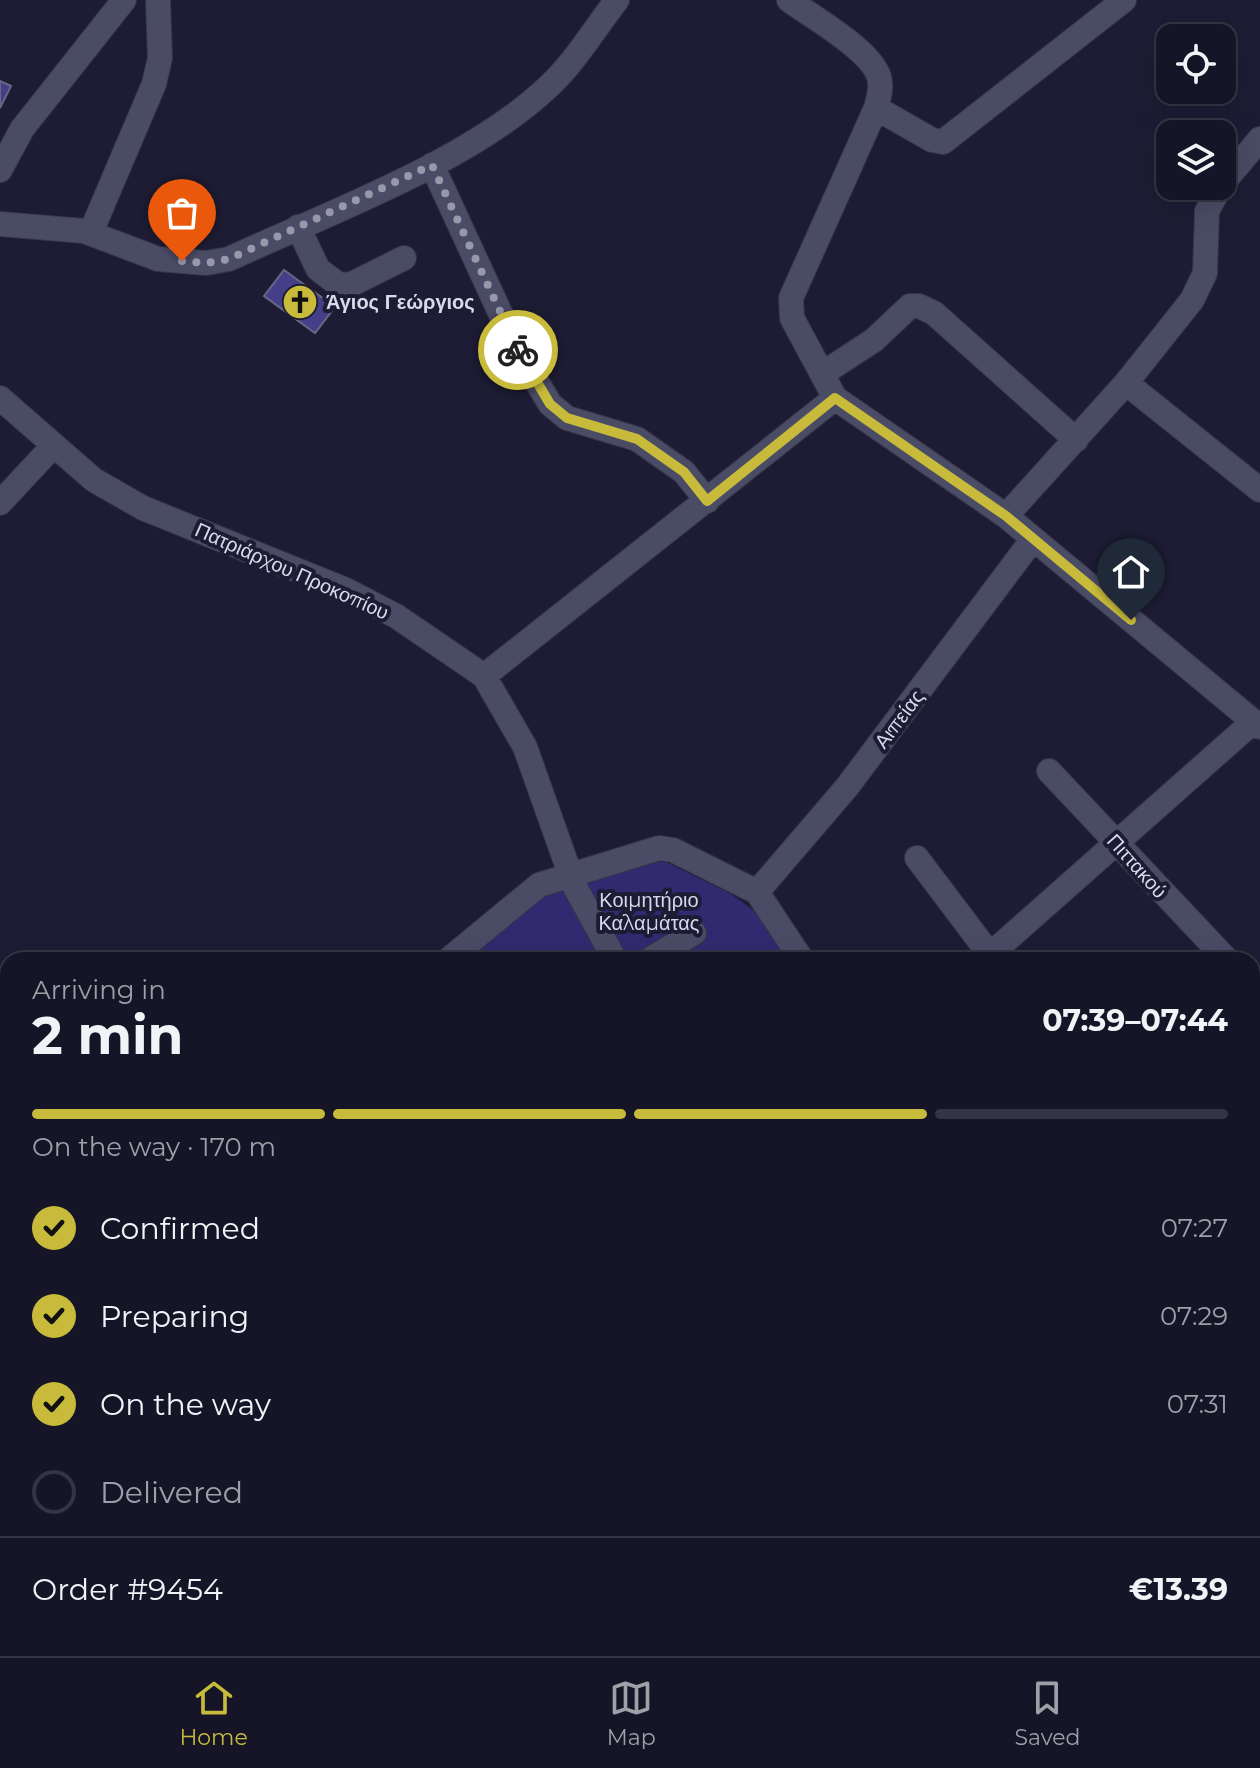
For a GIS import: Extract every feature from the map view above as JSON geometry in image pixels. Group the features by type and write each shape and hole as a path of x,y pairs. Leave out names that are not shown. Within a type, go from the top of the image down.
{"street":[{"path":"0,170 22,129 124,0"},
{"path":"91,232 154,84 160,58 158,0"},
{"path":"0,224 91,232 158,259 206,263 229,259 432,165 505,123 551,85 617,0"},
{"path":"789,0 874,65 880,80 876,108 791,298 792,318 835,398 1006,516 1257,724 997,952"},
{"path":"876,108 932,140 943,142 1124,0"},
{"path":"1236,167 1260,139"},
{"path":"432,165 515,345 550,404 567,418 637,439 684,472 707,501"},
{"path":"1006,516 1126,383 1202,283 1206,219 1214,200"},
{"path":"298,227 318,269 339,285 352,284 404,258"},
{"path":"822,374 874,340 910,306 919,306 934,313 1076,440"},
{"path":"1126,383 1260,490"},
{"name":"Πατριάρχου Προκοπίου","path":"0,398 94,480 143,508 346,590 396,616 484,676 525,747 571,877 611,952"},
{"path":"484,676 835,398"},
{"path":"0,503 54,445"},
{"name":"Αιπείας","path":"757,892 847,787 1033,539"},
{"name":"Πιττακού","path":"1049,771 1219,952"},
{"path":"457,952 526,892 648,851 667,848 757,892 797,952"},
{"path":"917,858 986,952"},
{"path":"662,952 694,933"}],"green space":[{"name":"Κοιμητήριο Καλαμάτας","path":"654,861 666,862 731,894 757,913 783,952 476,952 535,901 550,892"}],"building":[{"path":"0,81 11,86 0,108"},
{"name":"Άγιος Γεώργιος","path":"284,270 335,307 315,333 264,296"}],"way so far":[{"path":"182,261 206,263 229,259 432,165 518,350"}],"place":[{"name":"Άγιος Γεώργιος","path":"300,302"}],"route":[{"path":"518,350 550,404 567,418 637,439 684,472 707,501 835,398 1006,516 1131,620"}]}
